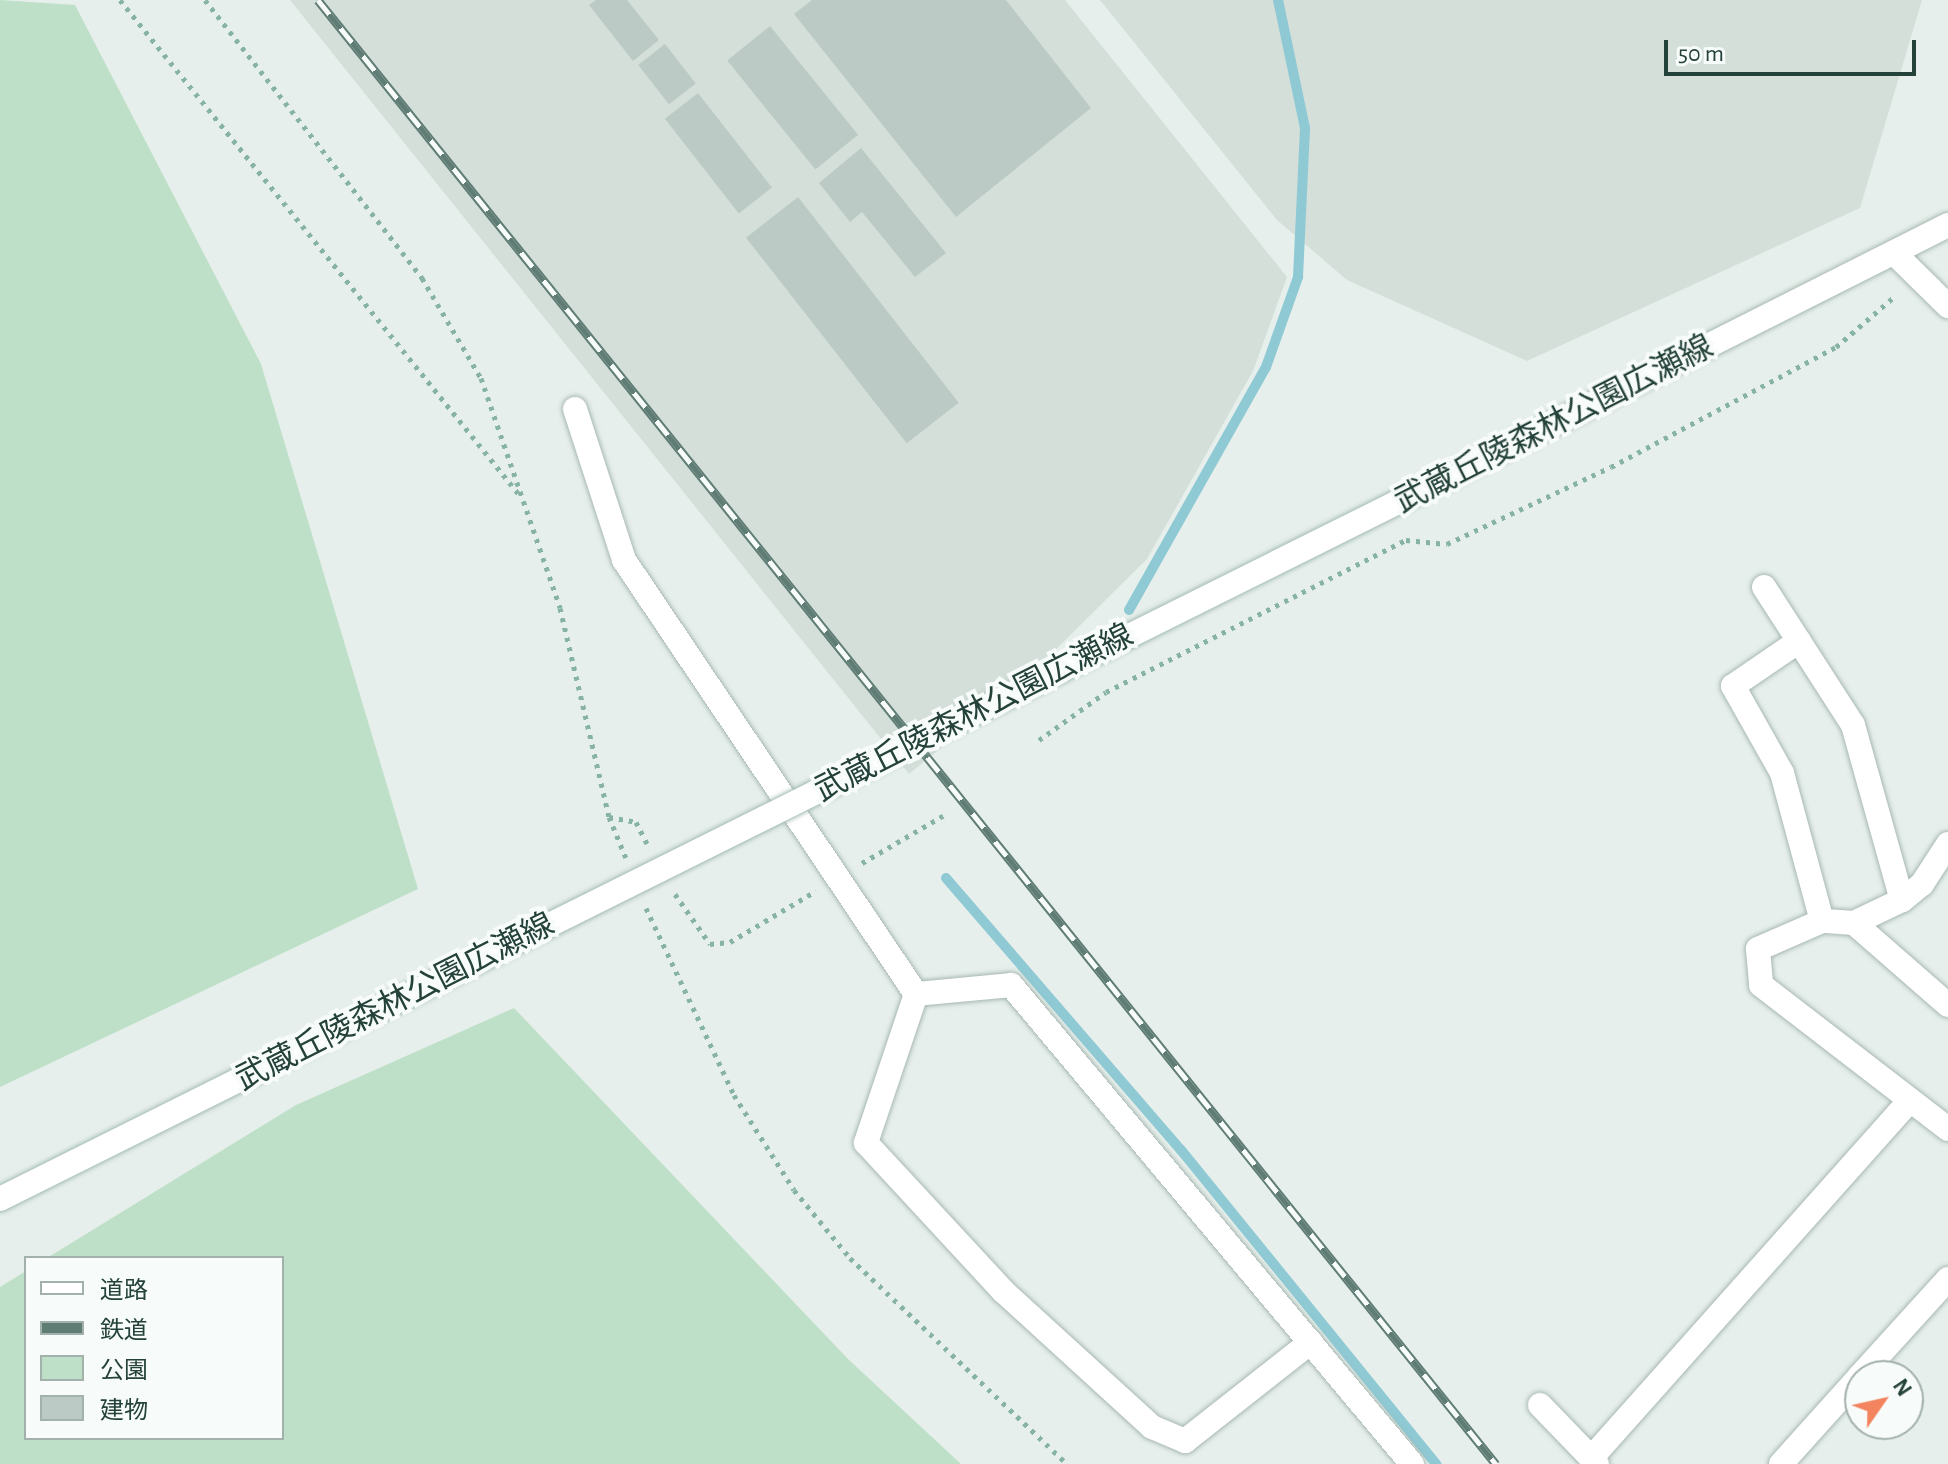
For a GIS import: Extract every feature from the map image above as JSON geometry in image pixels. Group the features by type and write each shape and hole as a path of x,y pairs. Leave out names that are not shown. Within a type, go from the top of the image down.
{"street":[{"name":"武蔵丘陵森林公園広瀬線","path":"0,1199 1948,225"},
{"path":"1894,253 1948,306"},
{"path":"575,409 624,560 835,879 916,994"},
{"path":"1764,587 1853,725 1902,900"},
{"path":"1799,641 1733,686 1782,773 1822,921"},
{"path":"1948,844 1922,884 1902,900 1854,923 1822,921 1758,949 1761,985 1948,1129"},
{"path":"1854,923 1948,1005"},
{"path":"916,994 1011,985 1412,1464"},
{"path":"916,994 866,1143 1003,1291 1152,1427 1185,1441 1311,1342"},
{"path":"1540,1405 1596,1460 1910,1100"},
{"path":"1875,1360 1948,1279"},
{"path":"1781,1464 1844,1394"}],"path":[{"path":"120,0 522,498"},
{"path":"205,0 330,155 453,325 504,436 560,608 609,817 636,822 651,850"},
{"path":"1039,740 1106,692 1406,540 1447,544 1611,467 1836,347 1918,275"},
{"path":"673,891 696,932 710,944 730,942 944,815"},
{"path":"679,981 734,1095 794,1190 850,1258 1067,1464"}],"shaded area":[{"path":"290,0 1065,0 1287,277 1253,371 1147,559 1024,681 909,774"},
{"path":"1100,0 1922,0 1860,208 1527,361 1347,280 1277,220"}],"green space":[{"path":"0,0 75,5 261,364 418,889 0,1087"},
{"path":"514,1008 848,1359 961,1464 0,1464 0,1287 24,1272 24,1440 284,1440 284,1256 50,1256 296,1105"}],"building":[{"path":"596,0 627,0 659,40 633,61 589,5"},
{"path":"812,0 1006,0 1091,108 956,217 794,14"},
{"path":"770,26 858,135 815,169 727,61"},
{"path":"665,44 696,83 669,104 638,65"},
{"path":"698,93 772,188 739,213 665,119"},
{"path":"861,148 946,253 915,277 862,212 850,222 819,183"},
{"path":"798,197 959,403 907,443 746,238"}],"waterway":[{"path":"1129,610 1266,367 1298,277 1305,128 1278,0"},
{"path":"946,878 1181,1150 1436,1464"}],"railway":[{"path":"318,0 1496,1464"}]}
